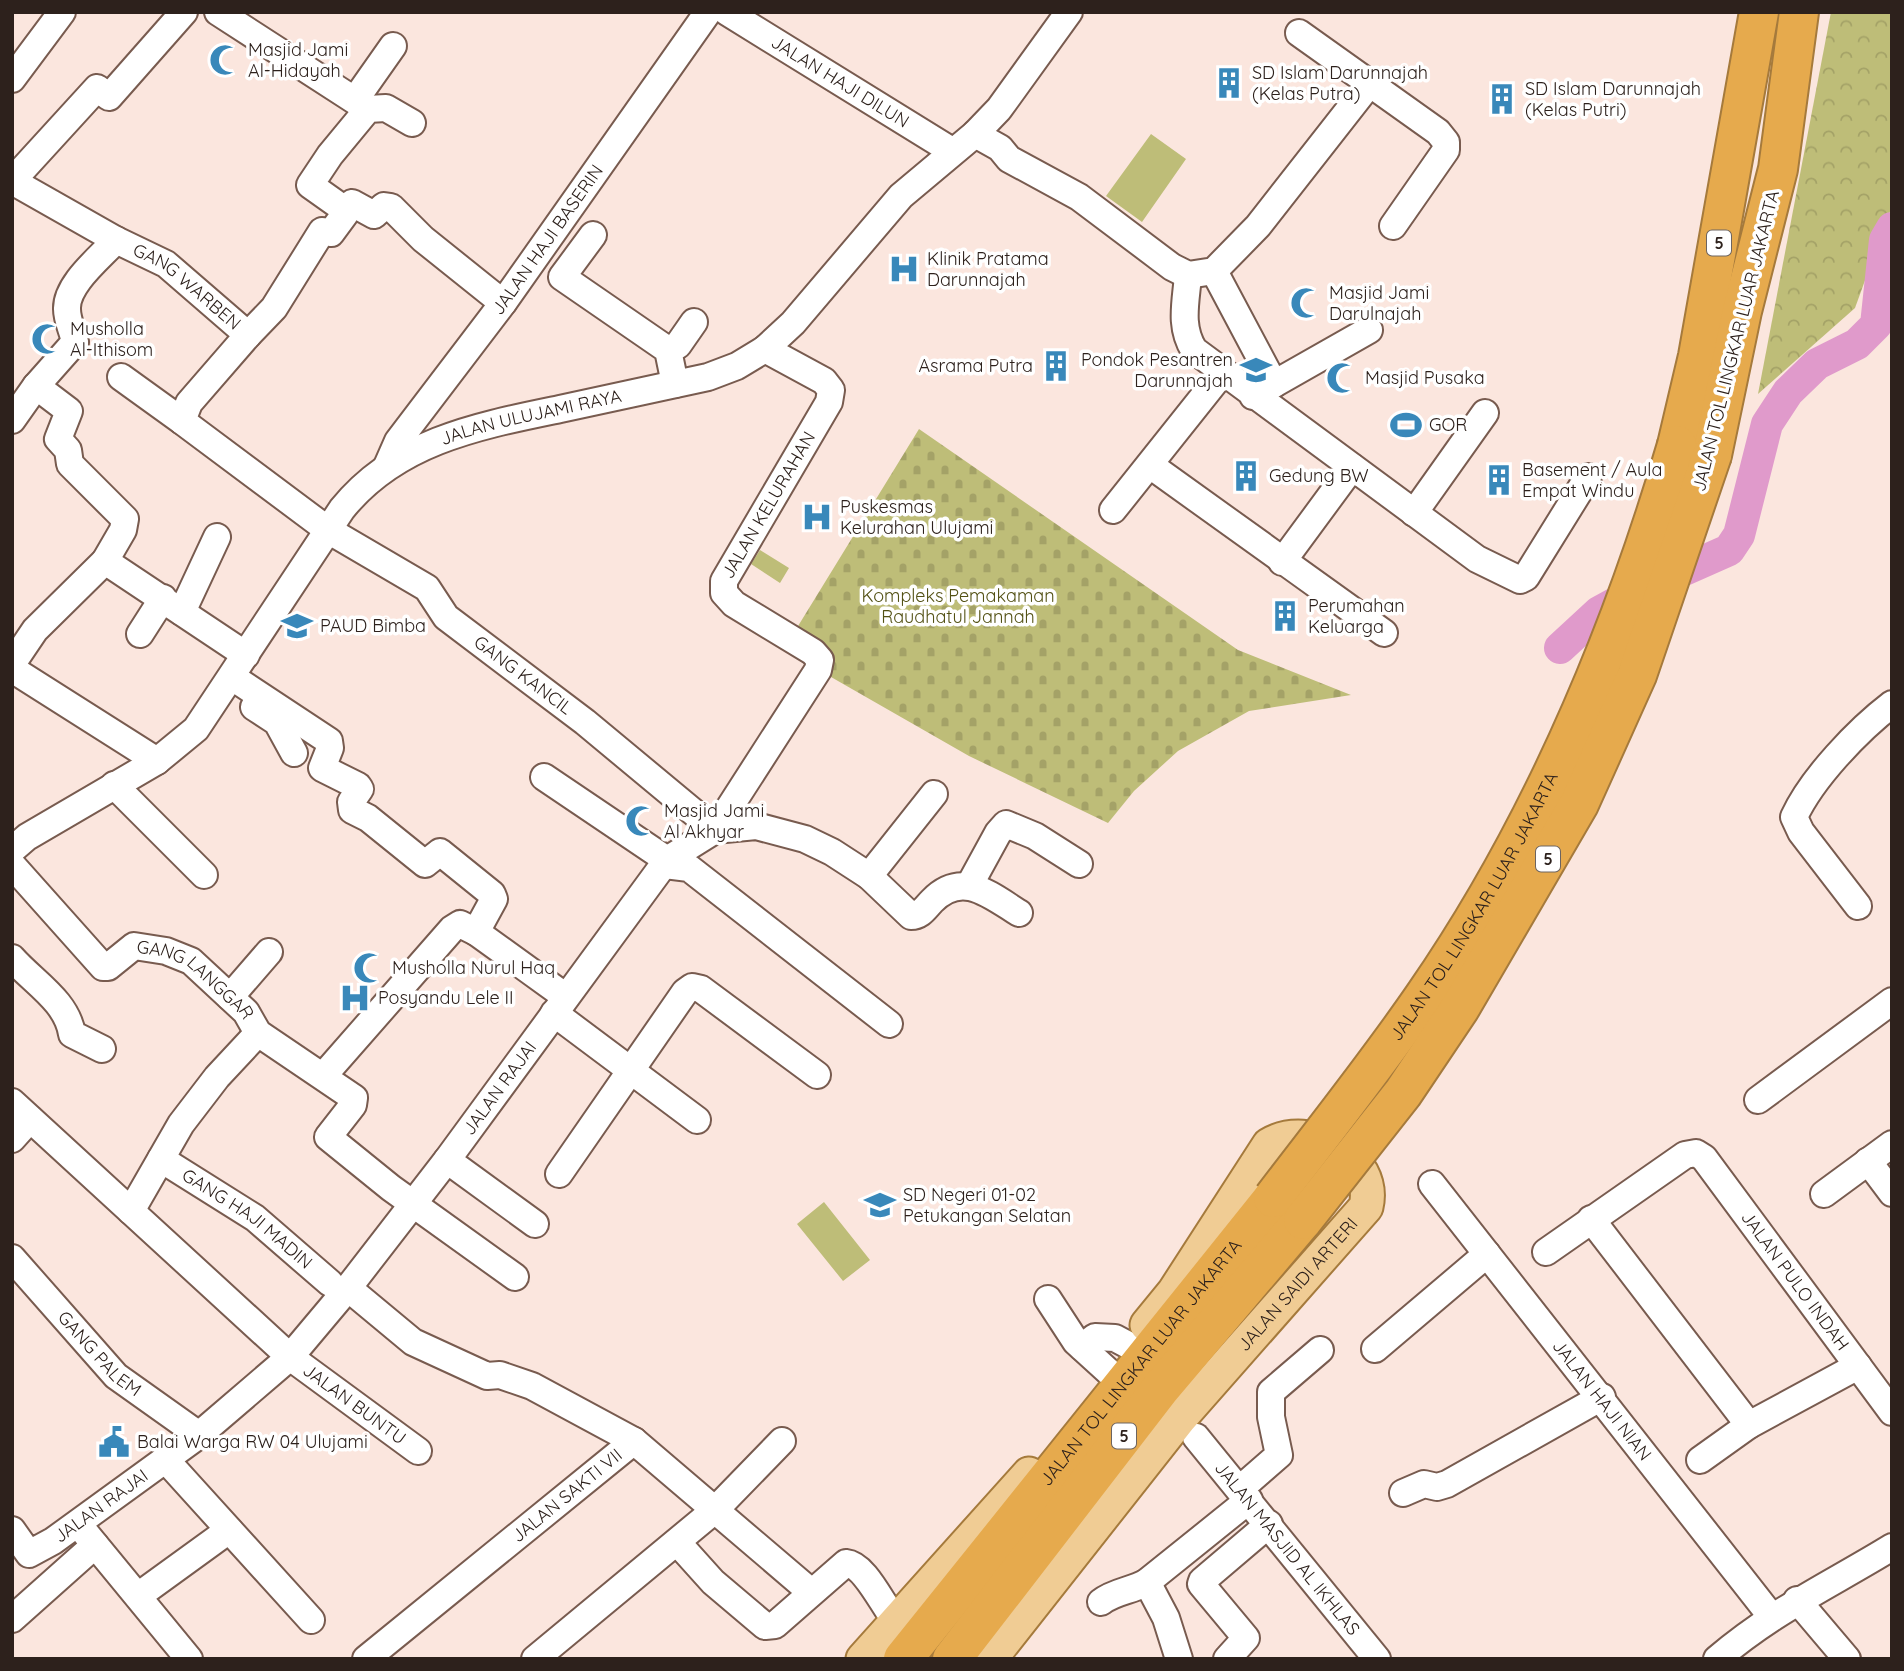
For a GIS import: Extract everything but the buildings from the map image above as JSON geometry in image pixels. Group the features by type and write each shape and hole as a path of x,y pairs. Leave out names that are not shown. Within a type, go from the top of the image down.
{"highway":[{"name":"JALAN TOL LINGKAR LUAR JAKARTA","path":"1694,450 1711,288 1759,12"},
{"name":"JALAN TOL LINGKAR LUAR JAKARTA","path":"901,1645 1288,1209 1403,1093 1460,1008 1579,804 1637,674 1694,450 1742,311 1778,169 1799,12"},
{"path":"1778,169 1793,149 1810,94 1825,12"},
{"name":"JALAN TOL LINGKAR LUAR JAKARTA","path":"951,1659 1161,1388 1288,1209"}],"main road":[{"name":"JALAN SAIDI ARTERI","path":"863,1659 901,1645 1015,1491 1174,1292 1269,1145 1289,1136 1301,1135 1330,1144 1348,1156 1366,1179 1370,1192 1366,1207 1181,1418 990,1659"}],"street":[{"path":"12,79 62,12"},
{"path":"12,181 83,100 97,88 109,97 184,12"},
{"path":"218,12 361,104 386,108 412,123"},
{"name":"JALAN HAJI BASERIN","path":"387,466 398,441 503,303 708,12"},
{"name":"JALAN HAJI DILUN","path":"727,12 952,151"},
{"name":"JALAN ULUJAMI RAYA","path":"12,850 27,836 157,761 196,729 351,497 387,466 426,444 470,428 675,384 737,366 765,349 793,323 892,206 952,151 975,134 999,109 1069,12"},
{"path":"1300,33 1438,132 1446,142 1446,149 1393,226"},
{"path":"344,210 312,188 311,182 361,104 393,46"},
{"path":"1370,83 1258,226 1201,273 1184,322 1186,337 1194,349 1223,372 1264,390 1352,467 1477,559 1520,580 1526,577 1588,477"},
{"path":"975,134 1000,148 1017,148 1058,174 1075,195 1172,267 1201,273"},
{"name":"GANG WARBEN","path":"12,181 116,240 166,264 248,335 189,403 182,421"},
{"path":"248,335 274,308 322,231 331,233 345,214 344,210 352,203 373,215 384,206 391,207 423,239 503,303"},
{"path":"593,235 562,277 668,350 675,384"},
{"path":"12,420 55,361 72,348 75,340 67,310 68,301 81,278 116,240"},
{"path":"1201,273 1264,390"},
{"path":"668,350 678,345 694,323"},
{"path":"1264,390 1369,330"},
{"name":"JALAN KELURAHAN","path":"715,830 818,670 820,660 734,604 723,593 724,580 829,402 831,390 824,381 765,349"},
{"path":"1113,510 1223,372"},
{"path":"121,377 328,530"},
{"path":"36,386 69,412 58,439 68,450 70,464 125,520 123,530 105,561 35,630 12,667 157,761"},
{"path":"1414,513 1485,413"},
{"path":"1150,465 1384,633"},
{"path":"1282,562 1352,467"},
{"name":"GANG KANCIL","path":"328,530 427,588 446,617 585,722 715,830"},
{"path":"140,634 172,605 217,537"},
{"path":"105,561 172,605 232,676 329,741 330,748 322,768 358,786 360,789 351,802 352,810 378,826 425,863 440,852 492,894 494,900 476,932"},
{"path":"232,676 239,700 277,722 293,753"},
{"path":"1858,906 1801,832 1794,817 1806,796 1861,728 1892,704"},
{"path":"544,777 666,863 690,868 889,1024"},
{"path":"114,785 204,875"},
{"path":"869,876 934,794"},
{"path":"969,886 998,833 1006,824 1027,832 1079,864"},
{"path":"715,830 756,826 782,832 832,852 869,876 911,916 920,914 943,889 969,886 1019,914"},
{"name":"JALAN RAJAI","path":"12,1530 29,1554 78,1524 199,1435 290,1357 339,1285 413,1203 447,1160 666,863 715,830"},
{"name":"GANG LANGGAR","path":"12,865 103,967 108,967 134,946 166,951 191,961 246,1012 258,1033 324,1075 354,1101 328,1137 413,1203"},
{"path":"324,1075 452,929 460,924 476,932 631,1069 697,1120"},
{"path":"230,997 269,952"},
{"path":"12,958 60,1005 70,1019 72,1034 103,1049"},
{"path":"559,1174 685,992 692,987 701,989 817,1075"},
{"path":"1758,1100 1892,1001"},
{"path":"131,1211 181,1124 217,1077 258,1033"},
{"path":"12,1139 21,1111 290,1357"},
{"path":"1824,1194 1892,1144"},
{"name":"JALAN PULO INDAH","path":"1591,1219 1685,1156 1696,1153 1704,1158 1892,1412"},
{"name":"GANG HAJI MADIN","path":"161,1159 255,1218 413,1342 487,1376 515,1380 634,1441"},
{"path":"447,1160 536,1224"},
{"path":"1868,1161 1892,1193"},
{"name":"JALAN HAJI NIAN","path":"1432,1184 1772,1616"},
{"path":"413,1203 515,1277"},
{"path":"1546,1252 1591,1219 1749,1425"},
{"path":"1375,1349 1487,1254"},
{"name":"GANG PALEM","path":"12,1258 116,1376 199,1435"},
{"path":"1048,1299 1076,1342 1110,1372"},
{"path":"1082,1347 1095,1337 1115,1338 1130,1346"},
{"path":"1101,1602 1109,1596 1132,1591 1147,1582 1245,1495 1279,1455 1271,1417 1272,1392 1320,1350"},
{"name":"JALAN BUNTU","path":"290,1357 418,1451"},
{"path":"1700,1460 1749,1425 1858,1366"},
{"path":"1403,1493 1424,1484 1437,1487 1447,1484 1602,1397"},
{"name":"JALAN MASJID AL IKHLAS","path":"1196,1437 1269,1524 1371,1657"},
{"name":"JALAN SAKTI VII","path":"366,1659 634,1441 811,1592"},
{"path":"535,1659 716,1509 782,1441"},
{"path":"165,1459 311,1620"},
{"path":"78,1524 189,1659"},
{"path":"1203,1659 1215,1654 1225,1659 1246,1642 1246,1637 1201,1584 1202,1581 1269,1524"},
{"path":"138,1596 229,1531"},
{"path":"677,1542 713,1582 765,1626 775,1625 846,1563 852,1564 873,1586 901,1645"},
{"path":"12,1619 95,1545"},
{"path":"1717,1659 1772,1616 1797,1600 1843,1578 1892,1547"},
{"path":"1147,1582 1166,1618 1179,1659"},
{"path":"1797,1600 1847,1659"}],"green space":[{"path":"1831,12 1892,12 1892,206 1855,308 1758,394"},
{"path":"1151,134 1186,159 1142,222 1106,196"},
{"name":"Kompleks Pemakaman Raudhatul Jannah","path":"919,429 1238,650 1351,695 1249,711 1178,751 1134,791 1108,823 969,756 831,677 827,656 795,631"},
{"path":"760,550 789,568 780,583 751,564"},
{"path":"824,1202 870,1260 843,1281 797,1224"}],"waterway":[{"path":"1560,648 1599,612 1641,589 1729,550 1739,535 1767,424 1788,392 1817,364 1857,344 1876,325 1885,240 1892,228"}],"place":[{"name":"Masjid Jami Al-Hidayah","path":"225,60"},
{"name":"SD Islam Darunnajah (Kelas Putra)","path":"1229,83"},
{"name":"SD Islam Darunnajah (Kelas Putri)","path":"1502,99"},
{"name":"Klinik Pratama Darunnajah","path":"904,269"},
{"name":"Masjid Jami Darulnajah","path":"1306,303"},
{"name":"Musholla Al-Ithisom","path":"47,339"},
{"name":"Asrama Putra","path":"1056,366"},
{"name":"Pondok Pesantren Darunnajah","path":"1256,370"},
{"name":"Masjid Pusaka","path":"1342,378"},
{"name":"GOR","path":"1406,425"},
{"name":"Gedung BW","path":"1246,476"},
{"name":"Basement / Aula Empat Windu","path":"1499,480"},
{"name":"Puskesmas Kelurahan Ulujami","path":"817,517"},
{"name":"Perumahan Keluarga","path":"1285,616"},
{"name":"PAUD Bimba","path":"297,626"},
{"name":"Masjid Jami Al Akhyar","path":"641,821"},
{"name":"Musholla Nurul Haq","path":"369,968"},
{"name":"Posyandu Lele II","path":"355,998"},
{"name":"SD Negeri 01-02 Petukangan Selatan","path":"880,1205"},
{"name":"Balai Warga RW 04 Ulujami","path":"114,1442"}]}
